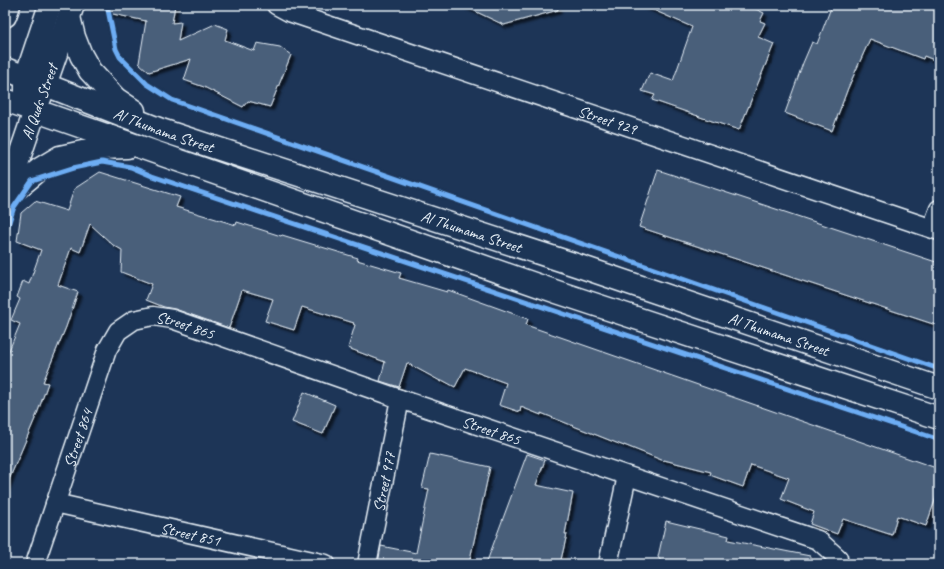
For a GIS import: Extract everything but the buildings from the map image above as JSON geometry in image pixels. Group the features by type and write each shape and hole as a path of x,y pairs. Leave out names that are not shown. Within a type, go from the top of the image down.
{"street":[{"path":"5,16 9,5"},
{"path":"35,81 50,5"},
{"name":"Street 929","path":"276,5 297,14 936,229"},
{"path":"71,11 74,37 81,55 90,71 116,99 162,130"},
{"name":"Al Quds Street","path":"5,199 35,110 35,81 71,11"},
{"name":"Al Thumama Street","path":"5,69 162,130 576,265 939,388"},
{"name":"Al Thumama Street","path":"5,100 557,292 939,418"},
{"path":"5,199 40,169 60,157 101,148 144,148"},
{"path":"936,229 939,209"},
{"name":"Street 865","path":"134,320 153,316 172,319 400,399 818,540 838,558 838,564"},
{"name":"Street 864","path":"35,564 106,350 118,332 134,320"},
{"name":"Street 977","path":"367,564 400,399"},
{"path":"608,564 627,476"},
{"name":"Street 851","path":"55,503 326,564"}],"cycle path":[{"path":"107,5 116,49 120,57 147,84 172,100 939,369"},
{"path":"5,234 14,207 32,181 73,168 102,162 131,167 152,176 939,440"}]}
